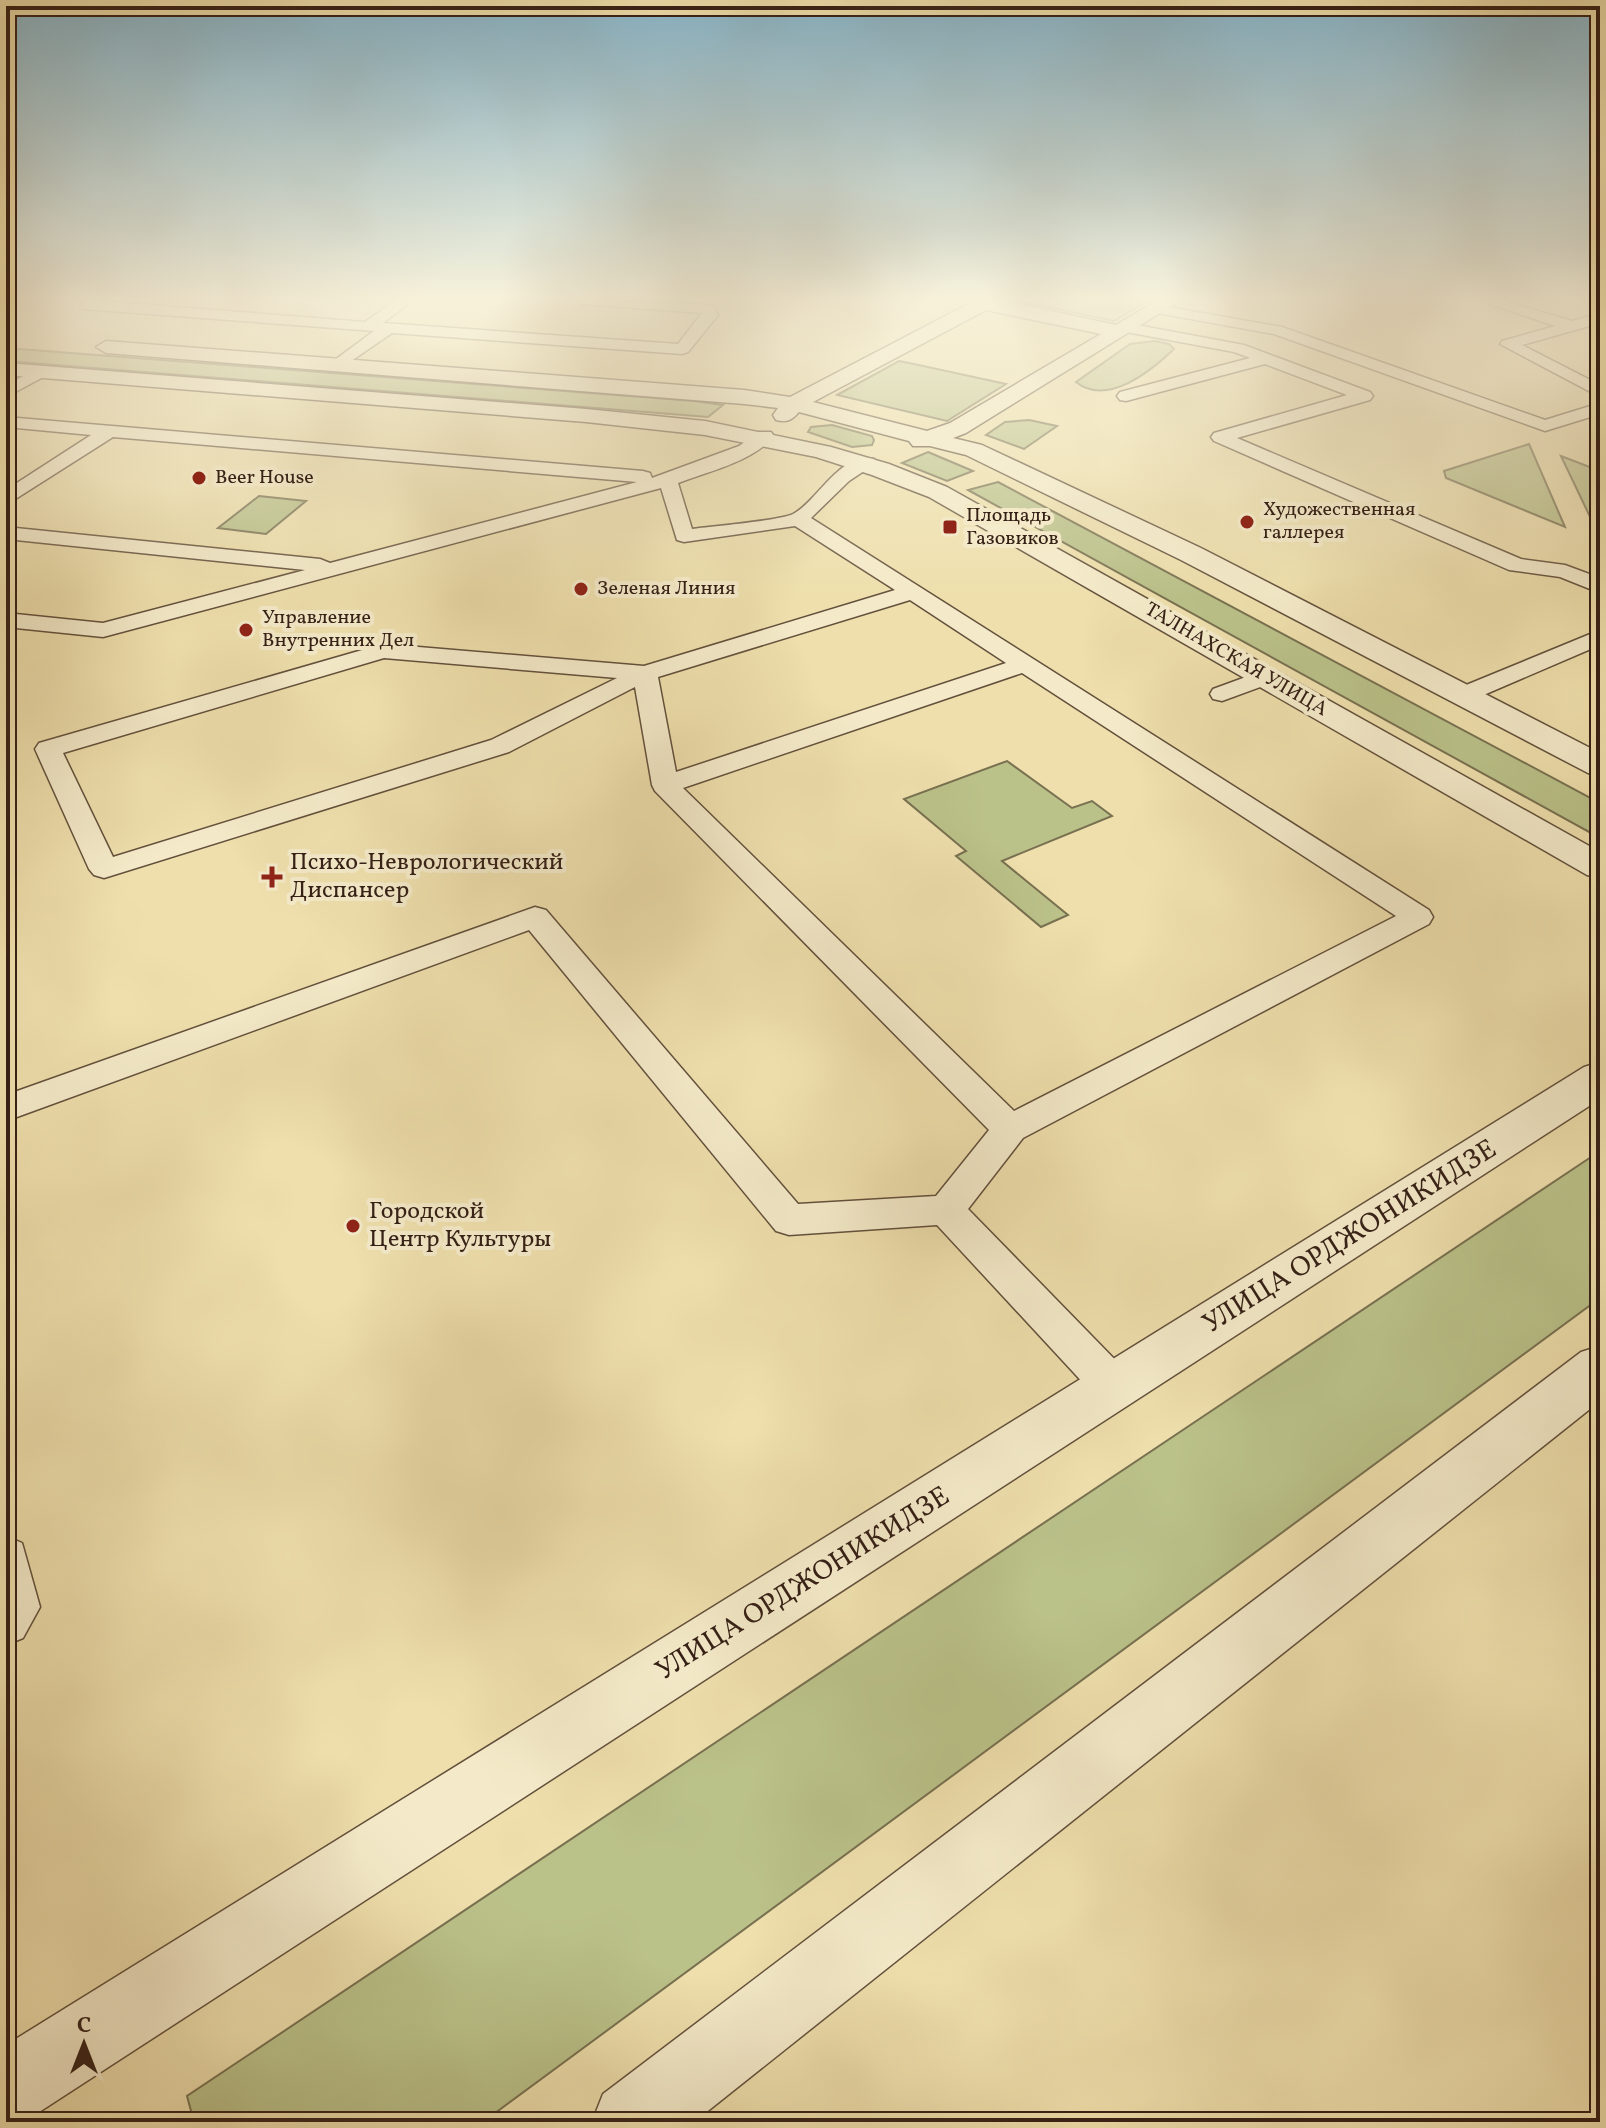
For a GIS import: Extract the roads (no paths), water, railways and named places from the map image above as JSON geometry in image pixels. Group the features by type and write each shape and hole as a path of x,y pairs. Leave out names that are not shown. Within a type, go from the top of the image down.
{"street":[{"name":"ТАЛНАХСКАЯ УЛИЦА","path":"381,399 626,419 765,436 867,463 938,492 1600,867"},
{"path":"751,399 794,404 974,450 1191,554 1600,766"},
{"path":"765,436 794,404 803,399"},
{"path":"867,463 958,428 1006,399"},
{"name":"УЛИЦА ОРДЖОНИКИДЗЕ","path":"6,2089 1600,1078"},
{"path":"631,2122 1600,1369"}],"lane":[{"path":"1352,399 1220,437 1517,565 1565,571 1600,586"},
{"path":"1470,399 1545,426 1600,408"},
{"path":"6,422 668,480"},
{"path":"6,499 109,431"},
{"path":"6,620 103,630 668,480 746,450 765,436"},
{"path":"668,480 684,536 799,519 842,477 867,463"},
{"path":"6,1108 535,917 789,1220 946,1210 1010,1129 1418,917 1139,726 1026,664 799,519"},
{"path":"6,533 341,567"},
{"path":"645,673 383,651 48,749 104,869 500,746 645,673 913,592"},
{"path":"1463,695 1600,637"},
{"path":"665,785 1026,664"},
{"path":"645,673 665,785 1010,1129"},
{"path":"1222,694 1265,677"},
{"path":"946,1210 1114,1387"},
{"path":"6,1559 16,1607 6,1621"}],"place":[{"name":"Beer House","path":"199,478"},
{"name":"Художественная галлерея","path":"1247,522"},
{"name":"Площадь Газовиков","path":"950,527"},
{"name":"Зеленая Линия","path":"581,589"},
{"name":"Управление Внутренних Дел","path":"246,630"},
{"name":"Психо-Неврологический Диспансер","path":"272,877"},
{"name":"Городской Центр Культуры","path":"353,1226"}]}
